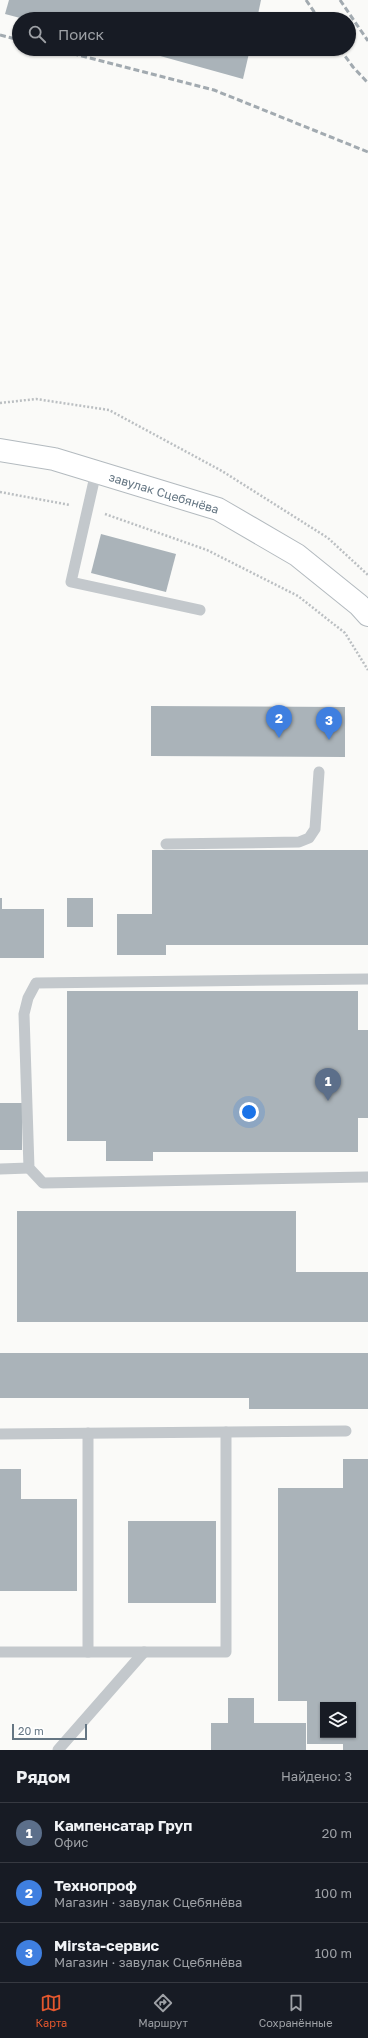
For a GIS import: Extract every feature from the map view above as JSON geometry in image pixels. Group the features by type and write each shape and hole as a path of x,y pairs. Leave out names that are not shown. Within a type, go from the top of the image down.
{"street":[{"name":"завулак Сцебянёва","path":"0,450 54,459 218,509 297,555 359,604 368,616"}],"lane":[{"path":"96,472 71,582 200,610"},
{"path":"166,844 299,842 309,838 315,829 319,772"},
{"path":"368,979 36,983 28,998 24,1014 29,1168 44,1183 368,1177"},
{"path":"0,1169 29,1168"},
{"path":"0,1434 346,1431"},
{"path":"0,1652 226,1652 226,1432"},
{"path":"88,1433 88,1652"},
{"path":"58,1750 144,1652"}],"path":[{"path":"0,403 36,399 109,410 222,471 322,533 368,575"},
{"path":"0,492 88,508 207,550 298,596 345,633 368,670"}],"building":[{"path":"9,0 261,0 258,12 12,12 12,16 5,14"},
{"path":"160,56 248,56 243,79"},
{"path":"101,534 176,554 166,592 91,573"},
{"path":"151,706 345,707 345,757 151,756"},
{"path":"152,850 368,850 368,945 166,945 166,955 117,955 117,914 152,914"},
{"path":"0,898 2,898 2,909 44,909 44,958 0,958"},
{"path":"67,898 93,898 93,927 67,927"},
{"path":"67,991 358,991 358,1030 368,1030 368,1118 358,1118 358,1152 153,1152 153,1161 106,1161 106,1141 67,1141"},
{"path":"0,1103 22,1103 22,1150 0,1150"},
{"path":"17,1211 296,1211 296,1272 368,1272 368,1322 17,1322"},
{"path":"0,1353 368,1353 368,1409 249,1409 249,1398 0,1398"},
{"path":"343,1459 368,1459 368,1750 343,1750 343,1744 307,1744 307,1701 278,1701 278,1488 343,1488"},
{"path":"0,1469 21,1469 21,1499 77,1499 77,1591 0,1591"},
{"path":"128,1521 216,1521 216,1603 128,1603"},
{"path":"228,1698 254,1698 254,1723 306,1723 306,1750 211,1750 211,1723 228,1723"}],"railway":[{"path":"306,0 314,12"},
{"path":"340,0 348,12"},
{"path":"356,23 368,41"},
{"path":"0,35 12,38"},
{"path":"82,56 214,90 368,152"},
{"path":"345,56 368,83"}],"place":[{"name":"Технопроф","path":"279,738"},
{"name":"Mirsta-сервис","path":"329,740"},
{"name":"Кампенсатар Груп","path":"328,1101"}]}
